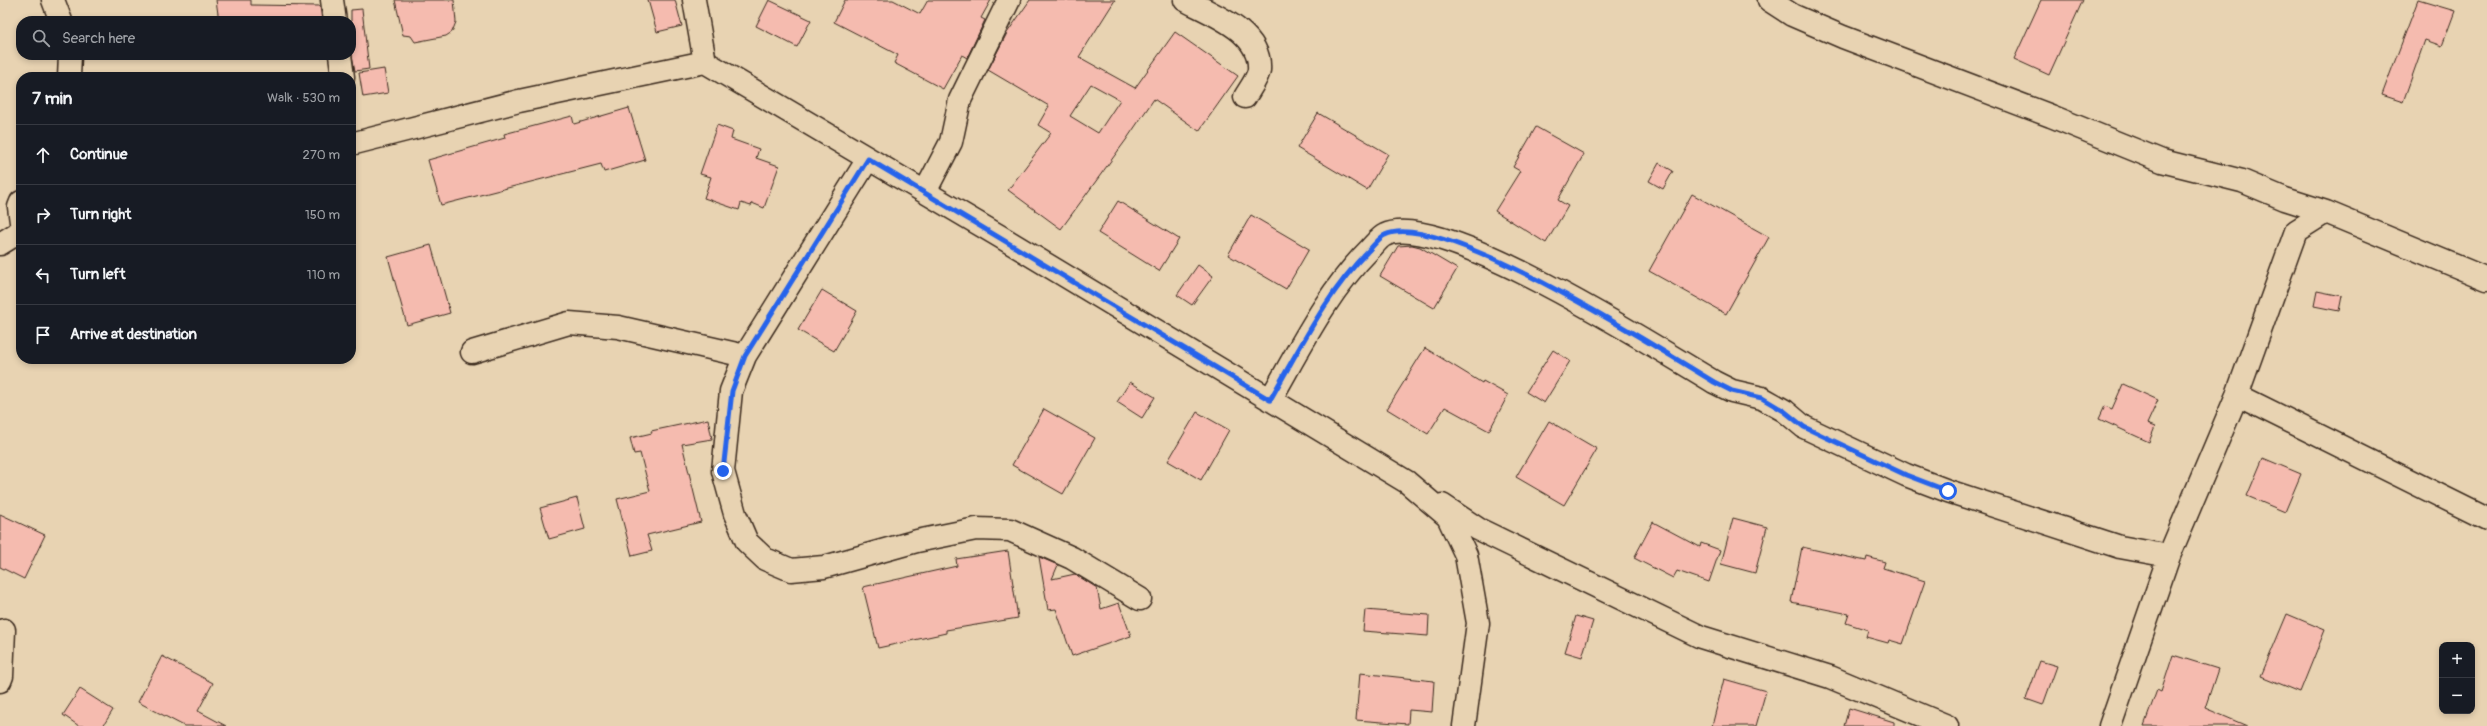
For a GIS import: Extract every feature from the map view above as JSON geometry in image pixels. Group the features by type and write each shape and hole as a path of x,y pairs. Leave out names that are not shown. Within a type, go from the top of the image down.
{"street":[{"path":"53,0 59,16"},
{"path":"332,0 334,16"},
{"path":"694,0 705,62"},
{"path":"925,192 951,142 960,100 1009,0"},
{"path":"1185,0 1232,24 1255,46 1259,70 1245,97"},
{"path":"1769,0 1792,15 1844,37 2051,116 2162,161 2242,181 2285,199 2326,212 2487,279"},
{"path":"69,72 70,60"},
{"path":"341,60 342,72"},
{"path":"356,139 519,101 705,62 925,192 1406,482 1478,529 1701,637 1830,677 1947,726"},
{"path":"868,159 745,356 732,391 723,471 735,514 747,542 765,559 792,570 824,567 917,540 976,529 1010,530 1072,558 1140,599"},
{"path":"2285,199 2296,231"},
{"path":"2110,726 2169,556 2237,395 2296,231 2326,212"},
{"path":"1270,400 1320,311 1353,266 1385,235 1403,231 1425,233 1468,248 1523,272 1714,382 1732,391 1762,398 1784,411 1804,427 1906,475 1948,491 2120,547 2169,556"},
{"path":"0,244 16,234"},
{"path":"472,352 569,323 618,327 745,356"},
{"path":"2237,395 2487,519"},
{"path":"1406,482 1448,517 1466,555 1478,624 1464,726"},
{"path":"0,681 2,676 4,630"}],"building":[{"path":"216,0 251,0 251,5 320,6 321,16 218,16"},
{"path":"395,0 454,0 456,22 452,32 446,36 415,42 411,36 403,35"},
{"path":"648,0 675,0 682,26 657,32"},
{"path":"769,0 811,20 797,47 756,26"},
{"path":"845,0 893,0 920,14 928,0 991,0 981,18 985,20 967,58 962,55 943,89 894,63 898,55 834,22"},
{"path":"1030,0 1115,0 1079,57 1135,88 1175,32 1238,76 1199,131 1154,99 1061,229 1008,190 1051,133 1038,125 1049,106 988,70 1007,33","holes":["1091,84 1120,100 1098,133 1070,116"]},
{"path":"2041,0 2083,0 2049,75 2014,59"},
{"path":"2418,0 2455,11 2442,46 2425,40 2403,102 2382,95"},
{"path":"362,9 369,69 355,71 353,60 356,60 356,16 351,16 351,10"},
{"path":"384,69 388,93 363,97 359,73"},
{"path":"629,108 645,160 604,172 601,164 441,205 428,160 505,138 504,134 572,116 574,124"},
{"path":"1318,113 1388,154 1367,190 1297,148"},
{"path":"717,125 733,131 731,139 759,149 756,158 779,166 764,208 752,203 751,206 741,203 739,210 704,198 711,177 700,174"},
{"path":"1536,127 1584,154 1558,200 1568,206 1546,243 1495,211 1520,171 1513,167"},
{"path":"1659,163 1673,171 1663,189 1649,181"},
{"path":"1692,194 1769,237 1726,314 1649,271"},
{"path":"1118,201 1179,239 1159,271 1098,233"},
{"path":"1251,215 1309,249 1286,289 1228,255"},
{"path":"431,245 450,313 407,325 388,257"},
{"path":"1412,245 1420,247 1457,269 1434,308 1380,276 1398,246"},
{"path":"1198,265 1213,276 1192,305 1177,295"},
{"path":"822,290 857,311 834,351 798,330"},
{"path":"2317,291 2342,296 2339,311 2314,306"},
{"path":"1425,348 1482,383 1483,381 1508,395 1489,431 1445,407 1428,434 1387,409"},
{"path":"1553,350 1570,361 1544,403 1526,392"},
{"path":"1130,382 1155,397 1142,418 1117,402"},
{"path":"2123,384 2158,400 2147,424 2155,427 2149,442 2099,419 2105,406 2112,409"},
{"path":"1044,409 1095,438 1063,494 1012,465"},
{"path":"1197,412 1229,430 1201,480 1168,461"},
{"path":"708,419 712,439 682,444 701,522 647,535 652,551 632,556 617,499 650,491 640,453 634,454 630,438 652,433 651,431"},
{"path":"1549,421 1597,449 1564,505 1516,477"},
{"path":"2263,458 2301,474 2285,512 2247,496"},
{"path":"577,498 585,529 549,539 540,508"},
{"path":"0,514 45,535 24,579 0,567"},
{"path":"1733,518 1767,527 1755,573 1721,564"},
{"path":"1653,522 1700,547 1701,543 1720,550 1709,582 1677,571 1673,578 1634,558"},
{"path":"1802,547 1866,561 1867,557 1885,562 1883,568 1925,581 1903,644 1889,640 1888,643 1866,637 1868,630 1846,623 1849,614 1791,602"},
{"path":"1008,551 1018,618 946,630 946,633 878,648 863,587 957,566 956,559"},
{"path":"1039,557 1058,565 1052,579 1075,574 1097,588 1101,609 1119,603 1131,636 1072,656 1056,609 1048,610"},
{"path":"1365,610 1429,615 1428,636 1363,631"},
{"path":"2287,614 2325,630 2300,692 2261,676"},
{"path":"1576,616 1593,621 1582,657 1565,652"},
{"path":"2173,655 2218,669 2205,708 2247,726 2144,726 2157,690 2161,692"},
{"path":"162,656 213,683 198,711 226,726 184,726 138,702"},
{"path":"2040,661 2057,666 2043,705 2026,699"},
{"path":"1360,673 1434,681 1432,712 1409,710 1408,724 1356,720"},
{"path":"1724,679 1766,691 1756,726 1712,726"},
{"path":"80,689 113,710 103,726 79,726 63,715"},
{"path":"1849,708 1894,722 1894,726 1844,726"}],"route":[{"path":"723,471 732,391 745,356 868,159 1001,237 1270,400 1320,311 1353,266 1385,235 1403,231 1425,233 1468,248 1523,272 1642,339 1714,382 1732,391 1762,398 1784,411 1804,427 1906,475 1948,491"}]}
